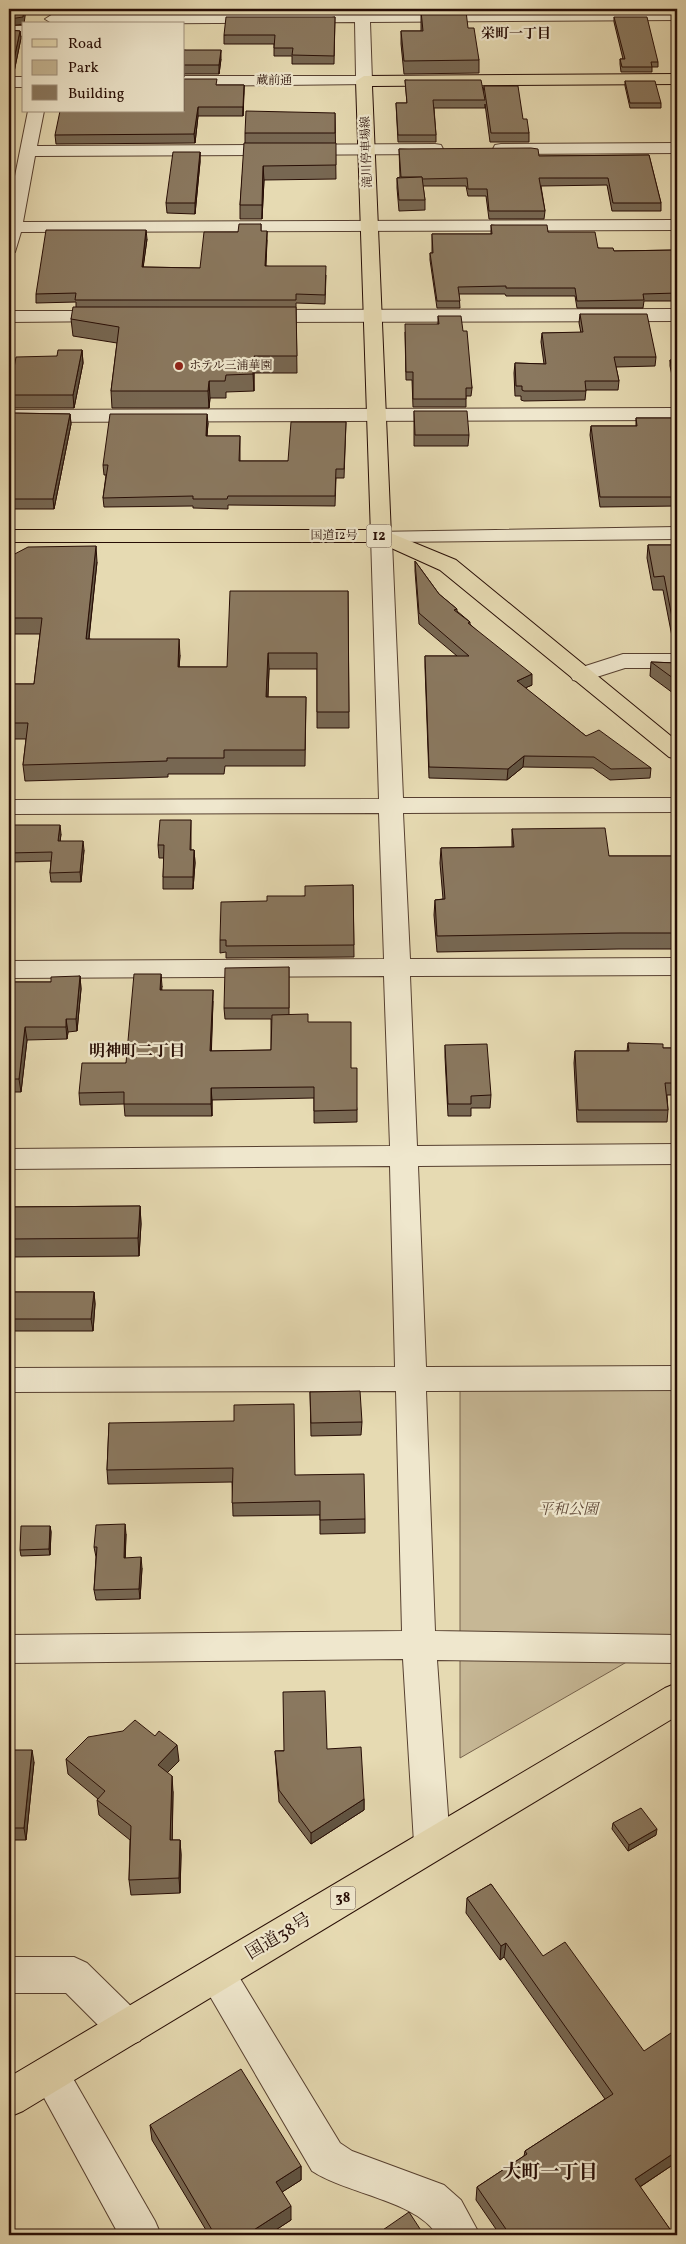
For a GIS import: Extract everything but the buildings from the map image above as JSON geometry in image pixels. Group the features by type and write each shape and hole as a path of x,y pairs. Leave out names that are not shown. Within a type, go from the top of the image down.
{"main road":[{"path":"364,80 677,79"},
{"name":"滝川停車場線","path":"364,80 381,536"},
{"name":"国道12号","path":"9,536 381,536 448,565 677,752"},
{"name":"国道38号","path":"9,2098 677,1698"}],"street":[{"path":"363,13 364,80"},
{"path":"53,17 363,13 673,14 677,34"},
{"path":"9,31 22,31"},
{"name":"蔵前通","path":"185,81 364,80"},
{"path":"9,82 22,82"},
{"path":"9,248 36,112"},
{"path":"483,149 677,148"},
{"path":"27,151 454,149"},
{"path":"13,227 677,225"},
{"path":"243,316 677,315"},
{"path":"9,317 126,317"},
{"path":"9,416 677,414"},
{"path":"432,1843 418,1645 404,1157 381,536 677,533"},
{"path":"581,674 623,661 677,661"},
{"path":"9,807 390,804 677,805"},
{"path":"9,970 677,966"},
{"path":"9,1159 677,1154"},
{"path":"9,1380 409,1377 677,1378"},
{"path":"9,1649 418,1645 677,1649"},
{"path":"217,1974 326,2158 340,2167 430,2198 447,2214 460,2235"},
{"path":"9,1975 74,1975 127,2028"},
{"path":"50,2074 141,2235"}],"green space":[{"name":"平和公園","path":"460,1386 677,1386 677,1633 460,1758"}],"place":[{"name":"ホテル三浦華園","path":"179,366"}],"district":[{"name":"栄町一丁目","path":"516,34"},
{"name":"明神町二丁目","path":"137,1052"},
{"name":"大町一丁目","path":"550,2173"}]}
